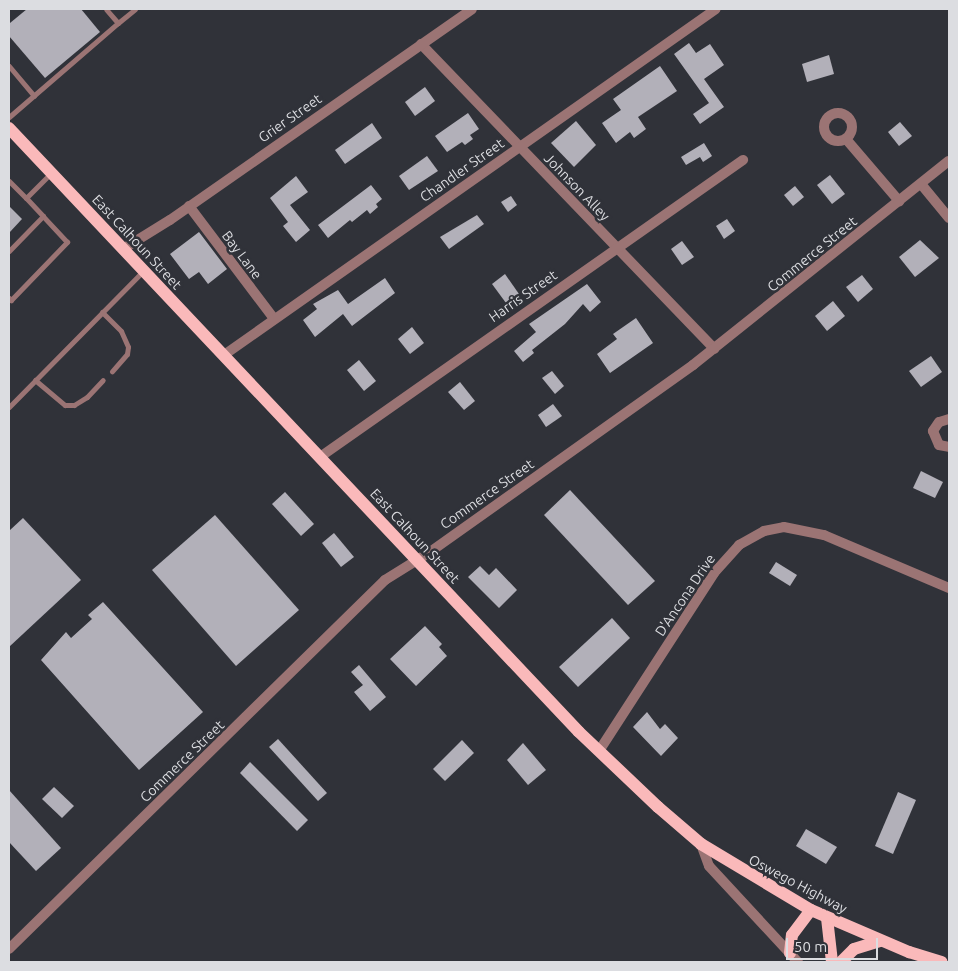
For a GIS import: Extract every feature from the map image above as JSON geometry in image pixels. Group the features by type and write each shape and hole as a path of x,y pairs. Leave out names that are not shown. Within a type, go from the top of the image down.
{"main road":[{"name":"East Calhoun Street","path":"9,128 599,751 701,844"},
{"name":"Oswego Highway","path":"701,844 827,918 882,941 942,962"},
{"path":"794,958 792,934 811,910"},
{"path":"827,918 832,962"},
{"path":"841,962 854,949 882,941"}],"street":[{"name":"Grier Street","path":"123,249 189,206 472,9"},
{"name":"Chandler Street","path":"224,355 716,9"},
{"name":"Johnson Alley","path":"422,44 714,350"},
{"path":"846,139 899,201"},
{"name":"Harris Street","path":"320,457 744,160"},
{"name":"Commerce Street","path":"9,949 385,580 416,558 430,552 714,350 949,161"},
{"path":"921,184 949,218"},
{"name":"Bay Lane","path":"189,206 274,320"},
{"path":"949,419 939,422 933,431 939,445 949,447"},
{"name":"D'Ancona Drive","path":"599,751 719,566 740,545 764,531 784,528 824,535 949,588"},
{"name":"East Calhoun Street","path":"701,844 709,866 794,958"}],"lane":[{"path":"106,9 118,23"},
{"path":"9,117 135,9"},
{"path":"9,66 34,96"},
{"path":"26,198 51,173"},
{"path":"9,181 67,242 10,300 9,298"},
{"path":"9,251 43,216"},
{"path":"9,407 143,270"},
{"path":"102,312 120,331 128,347 127,354 112,371"},
{"path":"35,380 65,405 74,405 87,397 103,380"}],"building":[{"path":"27,9 81,9 100,32 45,78 9,36 10,23"},
{"path":"689,43 696,53 710,44 724,65 704,79 724,107 700,124 693,114 709,103 674,54"},
{"path":"829,55 834,74 807,82 802,64"},
{"path":"660,66 677,91 638,117 646,129 634,138 630,132 616,143 602,123 621,110 613,99"},
{"path":"425,87 435,101 415,116 405,102"},
{"path":"468,113 479,129 470,135 473,139 465,145 462,142 447,152 435,136"},
{"path":"576,121 596,145 574,167 551,143"},
{"path":"900,122 912,136 899,146 888,132"},
{"path":"372,123 382,138 345,164 335,150"},
{"path":"704,143 712,156 703,162 700,157 686,165 681,157"},
{"path":"427,156 438,171 409,190 399,176"},
{"path":"830,175 845,194 832,204 817,185"},
{"path":"296,176 308,192 290,205 310,230 296,242 283,226 288,222 270,198"},
{"path":"371,185 382,199 376,204 378,207 370,214 367,210 352,222 350,220 328,238 318,225"},
{"path":"795,186 804,197 793,206 784,195"},
{"path":"511,196 517,205 508,212 501,202"},
{"path":"9,206 22,219 9,233"},
{"path":"477,215 484,224 449,249 440,237"},
{"path":"727,219 735,231 724,239 716,226"},
{"path":"199,232 227,269 208,284 199,272 189,279 170,254"},
{"path":"920,240 939,258 915,277 899,257"},
{"path":"682,241 694,257 682,265 671,249"},
{"path":"505,274 519,294 506,303 492,284"},
{"path":"862,275 873,289 858,302 846,287"},
{"path":"385,278 395,293 352,326 343,314 315,337 303,320 317,309 313,304 338,290 348,304"},
{"path":"587,284 601,302 590,312 583,304 565,324 532,350 534,353 523,362 514,351 536,332 529,324"},
{"path":"833,301 845,316 827,331 815,316"},
{"path":"636,318 653,343 610,373 597,354 617,339 613,334"},
{"path":"412,327 424,343 410,354 398,339"},
{"path":"931,356 942,372 921,387 909,371"},
{"path":"359,360 376,381 364,391 347,370"},
{"path":"552,371 564,386 555,394 542,378"},
{"path":"460,382 475,401 464,410 448,392"},
{"path":"553,404 562,416 546,427 538,415"},
{"path":"921,471 943,482 935,498 913,488"},
{"path":"570,490 655,581 628,605 544,515"},
{"path":"285,492 314,524 301,536 272,504"},
{"path":"215,515 299,610 236,666 152,570"},
{"path":"23,518 81,580 9,647 9,531"},
{"path":"334,533 354,557 341,567 322,543"},
{"path":"776,562 797,575 790,586 769,573"},
{"path":"480,566 489,575 496,568 517,590 499,608 468,577"},
{"path":"103,602 203,712 139,770 41,660 66,632 71,638 92,619 88,615"},
{"path":"612,618 630,638 578,687 559,667"},
{"path":"425,626 442,644 439,647 447,656 416,686 390,659"},
{"path":"359,665 386,697 370,711 354,692 363,685 351,672"},
{"path":"647,712 660,729 665,724 678,738 661,756 633,727"},
{"path":"278,739 327,793 318,801 269,747"},
{"path":"462,740 474,753 445,781 433,769"},
{"path":"523,743 546,770 528,785 507,760"},
{"path":"250,762 308,820 297,831 240,773"},
{"path":"54,787 74,806 62,818 42,799"},
{"path":"9,790 61,848 36,871 9,842"},
{"path":"898,792 916,800 893,854 875,846"},
{"path":"806,829 837,847 826,864 796,846"}]}
